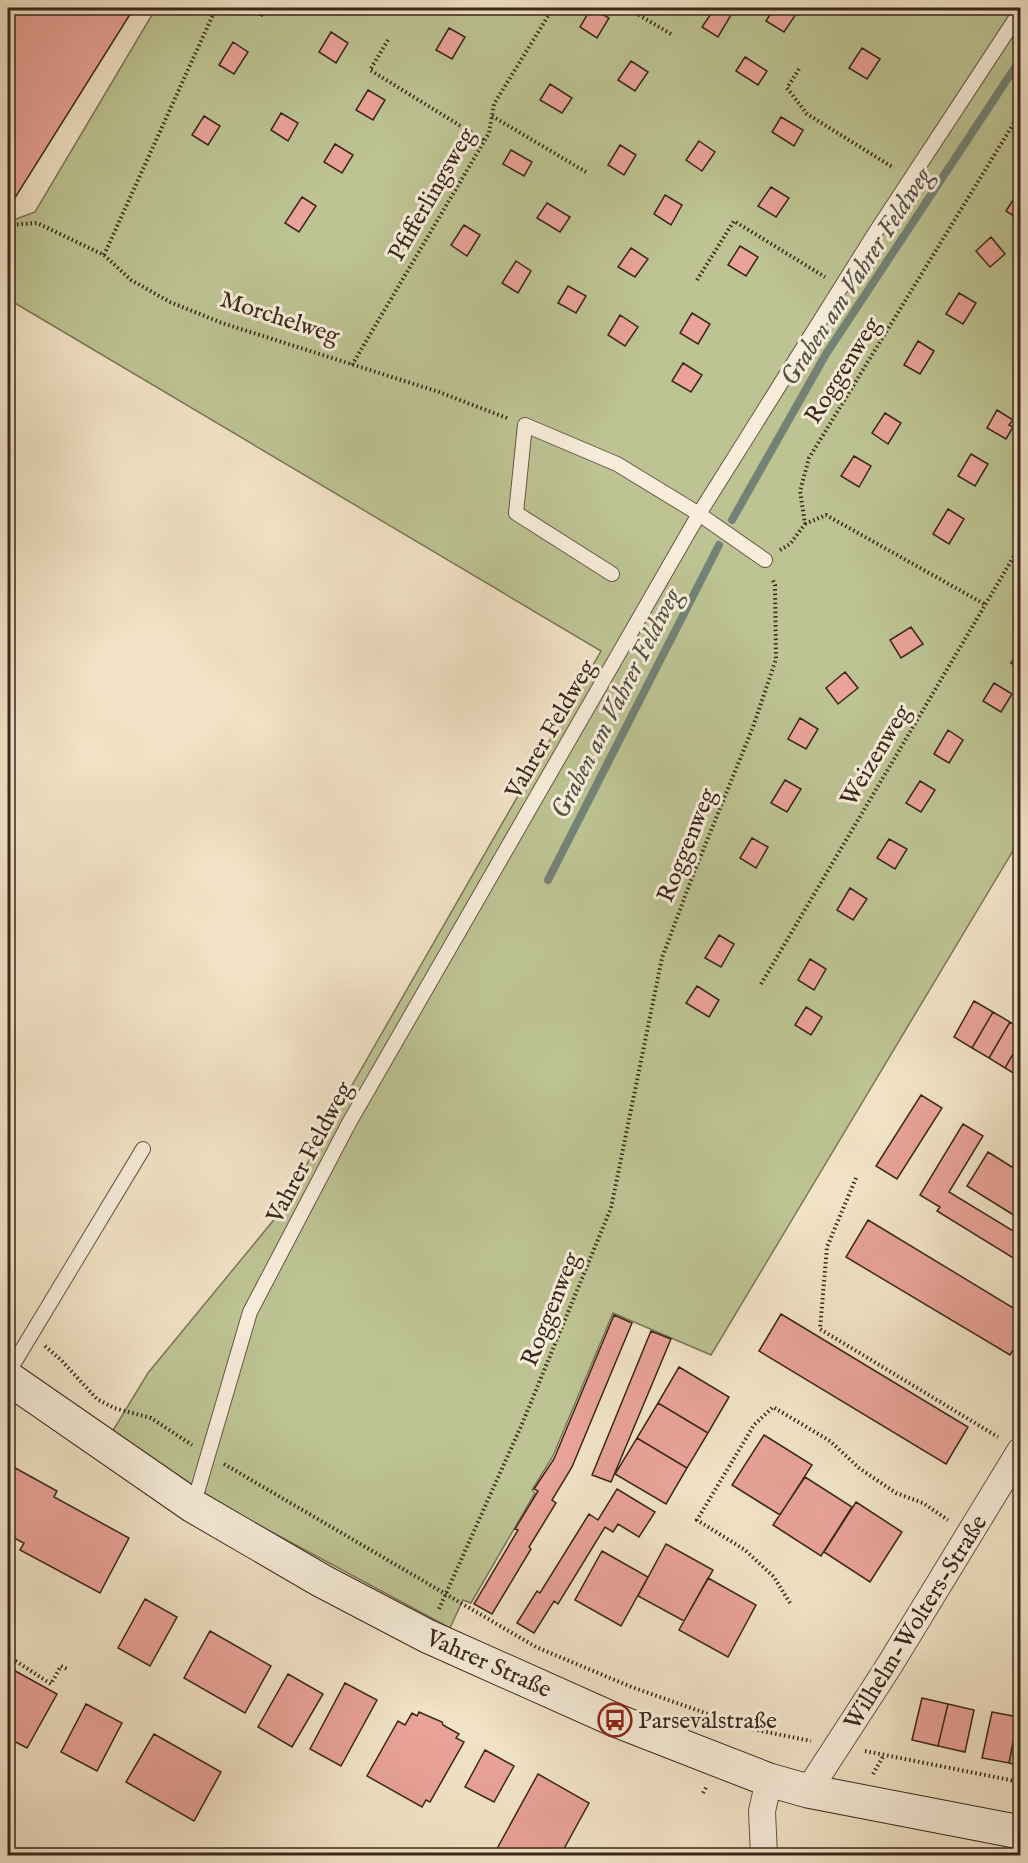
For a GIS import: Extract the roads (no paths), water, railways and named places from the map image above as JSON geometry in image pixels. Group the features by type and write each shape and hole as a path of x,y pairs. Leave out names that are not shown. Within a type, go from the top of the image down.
{"main road":[{"name":"Vahrer Straße","path":"8,1378 193,1506 322,1581 426,1636 615,1720 769,1780 808,1791 1020,1832"}],"street":[{"name":"Wilhelm-Wolters-Straße","path":"808,1791 970,1534 1010,1445"},
{"path":"759,1855 762,1811 769,1780"}],"lane":[{"name":"Vahrer Feldweg","path":"193,1506 250,1311 349,1123 699,514 841,287 1020,12"},
{"path":"612,574 516,513 525,425 617,465 699,514 765,560"},
{"path":"8,1373 143,1149"}],"waterway":[{"name":"Graben am Vahrer Feldweg","path":"732,520 826,354 1020,60"},
{"name":"Graben am Vahrer Feldweg","path":"548,880 719,545"}],"place":[{"name":"Parsevalstraße","path":"615,1720"}]}
